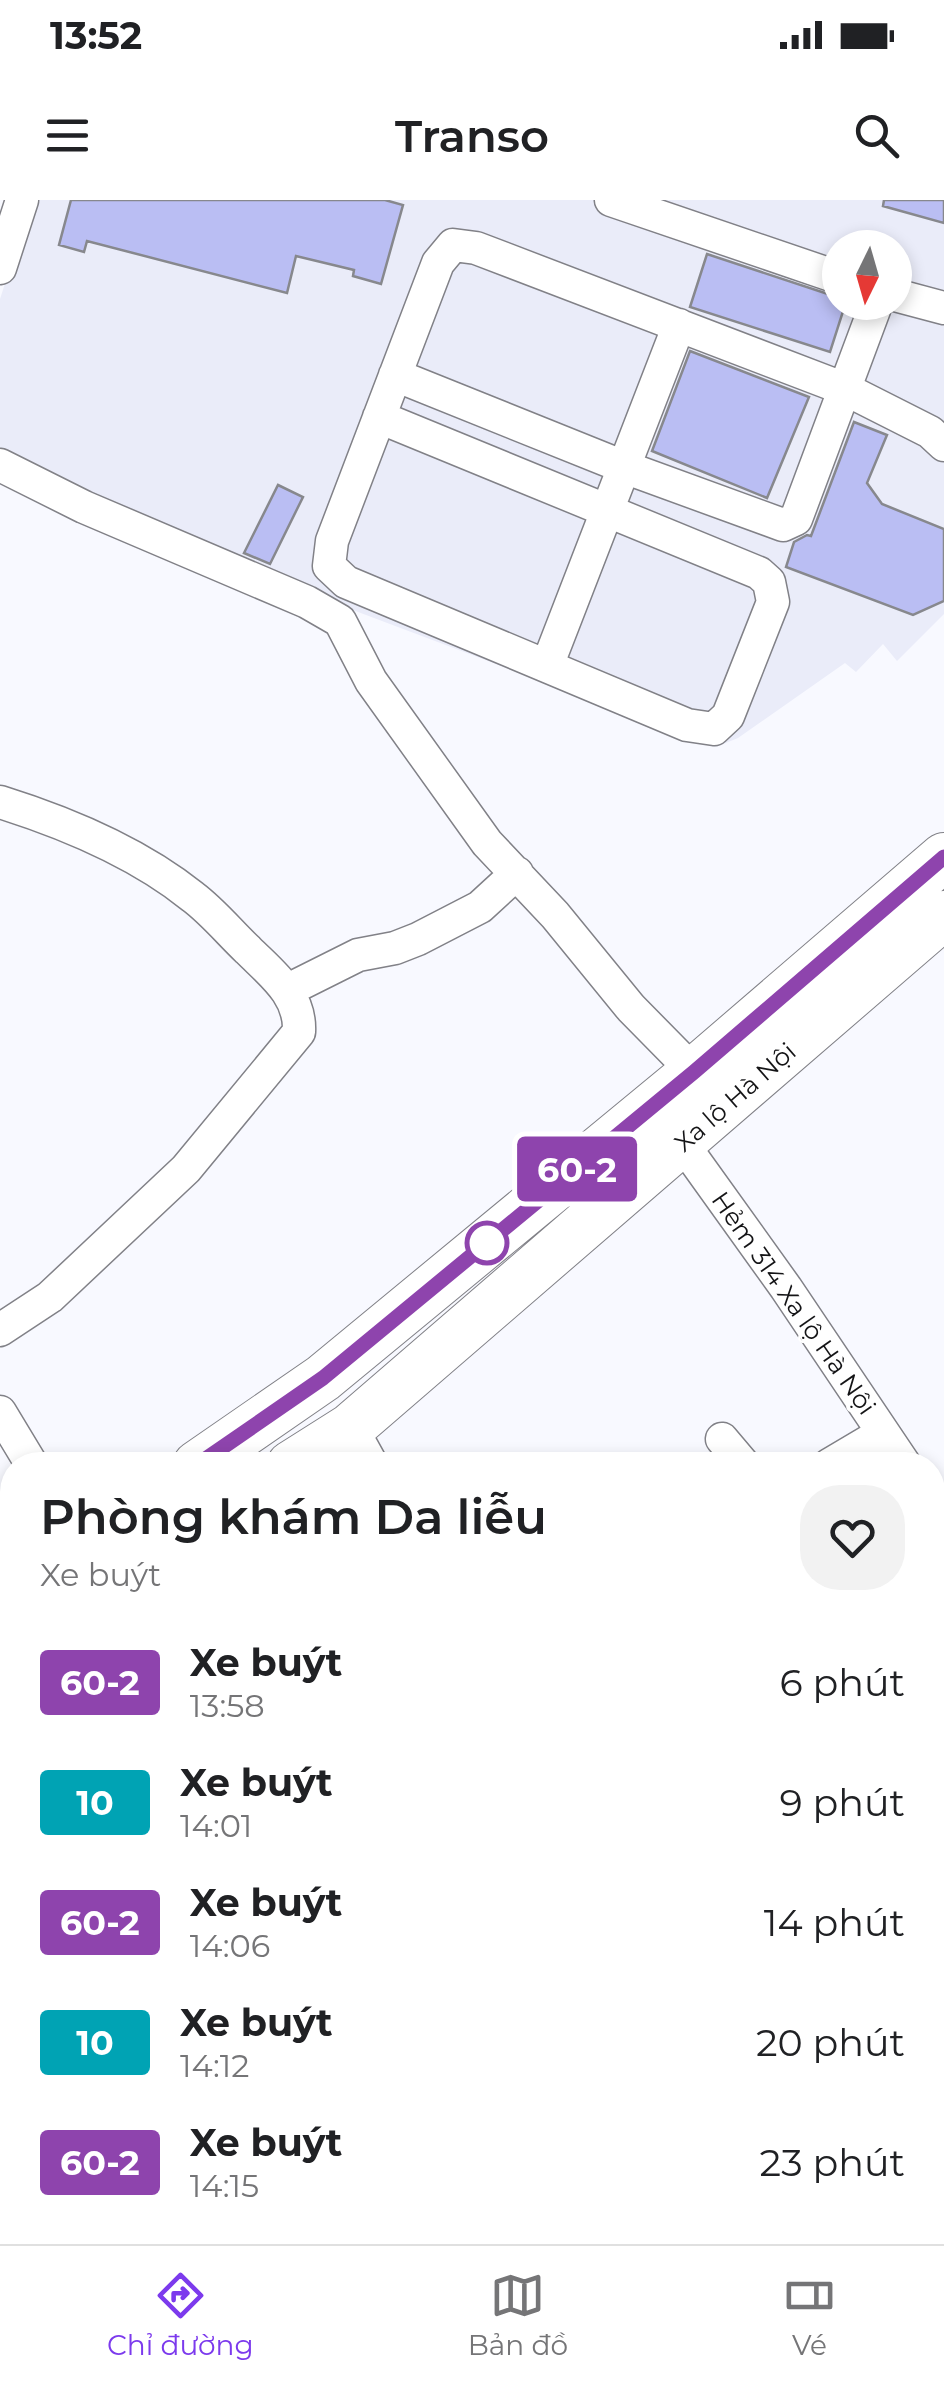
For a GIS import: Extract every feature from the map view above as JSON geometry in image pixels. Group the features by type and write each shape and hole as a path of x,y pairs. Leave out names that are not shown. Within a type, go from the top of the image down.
{"highway":[{"name":"Xa lộ Hà Nội","path":"217,1452 323,1378 694,1072 944,857"},
{"name":"Xa lộ Hà Nội","path":"362,1446 682,1143 944,915"}],"street":[{"path":"0,268 22,200"},
{"path":"610,200 822,272"},
{"path":"379,417 759,573 770,582 773,602 728,716 714,730 687,725 346,582 330,566 332,541 395,374 438,263 453,245 476,248 845,389 930,432 944,444"},
{"path":"912,300 944,308"},
{"path":"395,374 624,467 783,525 796,519 870,320"},
{"path":"547,666 679,324"},
{"path":"0,465 84,507 307,602 340,621 370,681 487,842 631,1008 694,1072"},
{"path":"0,802 45,816 137,859 195,898 288,990 300,1017 299,1032 186,1169 50,1297 0,1330"},
{"path":"288,990 358,955 418,940 480,907 517,873"},
{"name":"Hẻm 314 Xa lộ Hà Nội","path":"682,1143 786,1288 896,1452"},
{"path":"0,1412 24,1452"},
{"path":"850,1452 883,1432"},
{"path":"722,1439 733,1452"}],"shaded area":[{"path":"32,200 944,200 944,614 897,661 883,644 856,672 845,663 738,738 716,747 313,595 0,454 0,299"}],"building":[{"path":"71,200 385,200 403,205 381,284 353,276 354,270 296,256 287,293 87,241 84,252 59,245"},
{"path":"884,200 944,200 944,223 883,206"},
{"path":"707,254 822,292 822,320 840,320 830,352 690,307"},
{"path":"690,351 809,397 767,498 652,451"},
{"path":"854,422 887,435 867,483 882,504 944,529 944,601 913,615 786,567 794,542 811,536"},
{"path":"278,485 303,497 270,564 244,553"}],"bus line":[{"name":"60-2","path":"216,1452 323,1378 694,1072 944,857"}]}
